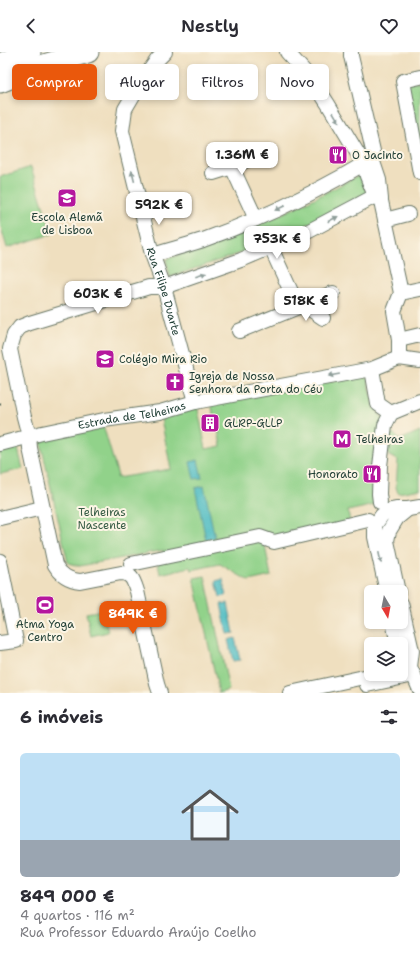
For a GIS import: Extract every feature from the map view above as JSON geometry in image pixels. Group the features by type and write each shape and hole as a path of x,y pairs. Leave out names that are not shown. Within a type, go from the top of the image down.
{"highway":[{"path":"0,64 30,52"},
{"path":"0,82 37,67 88,52"}],"street":[{"name":"Rua Filipe Duarte","path":"165,52 153,65 125,109 122,131 152,254 164,287 195,402"},
{"path":"287,52 313,81 368,162"},
{"path":"351,52 373,151 368,162 367,176 378,198 385,220 401,293 394,311 400,340 399,358 420,361"},
{"path":"420,77 404,81 420,173"},
{"path":"213,173 232,167 261,153"},
{"path":"153,255 204,239 256,219 311,194 368,162"},
{"path":"232,167 256,219"},
{"path":"378,198 271,248 220,268 164,287 148,287 30,322 17,331 11,339 10,349 55,565 61,574 70,579 80,581 124,573 260,537 274,542 372,522 391,510 414,508"},
{"path":"385,220 408,214"},
{"path":"271,248 294,298 323,318"},
{"path":"401,293 420,289"},
{"path":"238,331 333,293"},
{"path":"400,340 420,335"},
{"name":"Estrada de Telheiras","path":"0,444 29,436 104,420 160,412 195,402 372,369 399,358"},
{"path":"372,369 378,404 391,413"},
{"path":"380,502 380,466 385,424 391,413 420,401"},
{"path":"0,518 42,508"},
{"path":"396,585 387,541 389,531 396,518 414,508"},
{"path":"372,522 385,585"},
{"path":"0,565 16,640 0,643"},
{"path":"131,571 157,690"},
{"path":"407,629 412,651 408,670 420,690"},
{"path":"290,693 310,691 364,678"},
{"path":"328,693 370,681"}],"green space":[{"path":"420,81 420,146 406,83"},
{"path":"31,167 52,234 7,248 0,224 0,177"},
{"path":"359,175 361,176 367,194 273,242 170,277 167,259 265,222"},
{"name":"Telheiras Nascente","path":"364,376 368,379 374,406 383,419 375,505 348,511 350,522 264,541 271,576 249,581 220,564 191,570 190,567 160,574 158,564 164,550 80,566 68,563 41,444 45,437 103,425 118,476 116,477 117,478 171,469 160,414 197,405 206,449 221,446 211,401"},
{"path":"420,431 420,489 398,493 396,487 398,460 389,456 385,445 387,437 393,433 400,440"},
{"path":"17,445 23,469 0,474 0,450"},
{"path":"205,576 229,690 219,693 194,578"},
{"path":"103,610 108,632 91,636 86,613"}],"water":[{"path":"198,460 202,478 194,479 190,462"},
{"path":"204,486 215,538 206,540 195,488"},
{"path":"223,579 226,596 220,597 216,581"},
{"path":"228,603 234,633 227,634 221,604"},
{"path":"235,638 240,660 233,661 228,640"}],"place":[{"name":"O Jacinto","path":"338,155"},
{"name":"Escola Alemã de Lisboa","path":"67,198"},
{"name":"Colégio Mira Rio","path":"105,359"},
{"name":"Igreja de Nossa Senhora da Porta do Céu","path":"175,382"},
{"name":"GLRP-GLLP","path":"210,423"},
{"name":"Telheiras","path":"342,439"},
{"name":"Honorato","path":"372,474"},
{"name":"Atma Yoga Centro","path":"45,605"}]}
